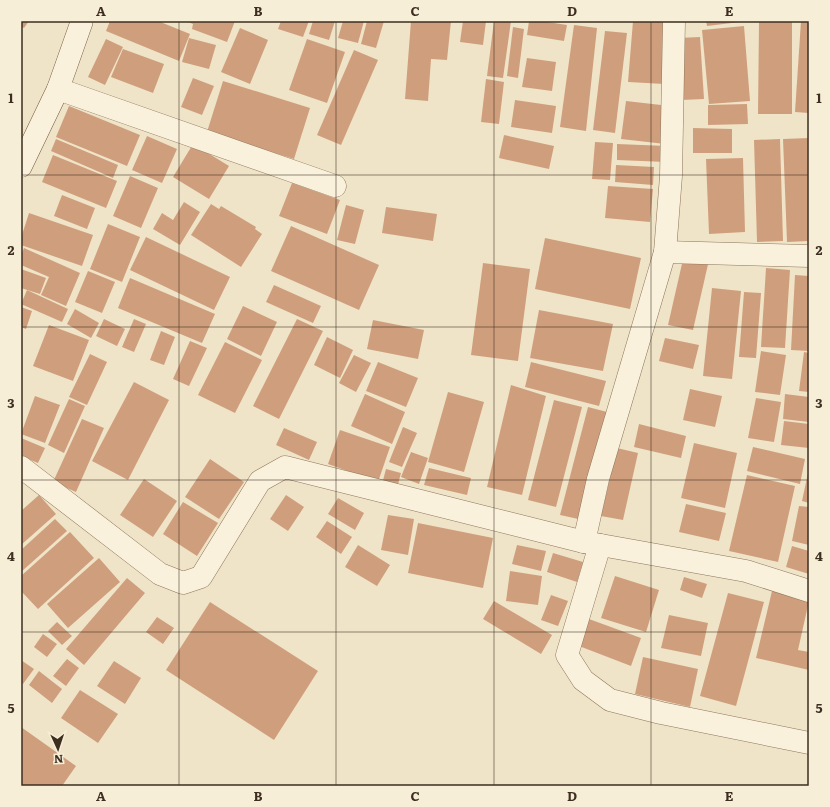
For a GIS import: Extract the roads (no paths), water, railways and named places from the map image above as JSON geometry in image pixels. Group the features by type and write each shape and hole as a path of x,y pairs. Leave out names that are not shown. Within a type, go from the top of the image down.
{"street":[{"path":"21,166 58,89 82,21"},
{"path":"674,21 671,176 665,252 598,479 592,544 567,655 583,680 610,700 660,713 809,743"},
{"path":"58,89 336,186"},
{"path":"665,252 809,256"},
{"path":"21,467 160,574 183,583 201,577 260,481 285,467 592,544 746,571 809,591"}]}
